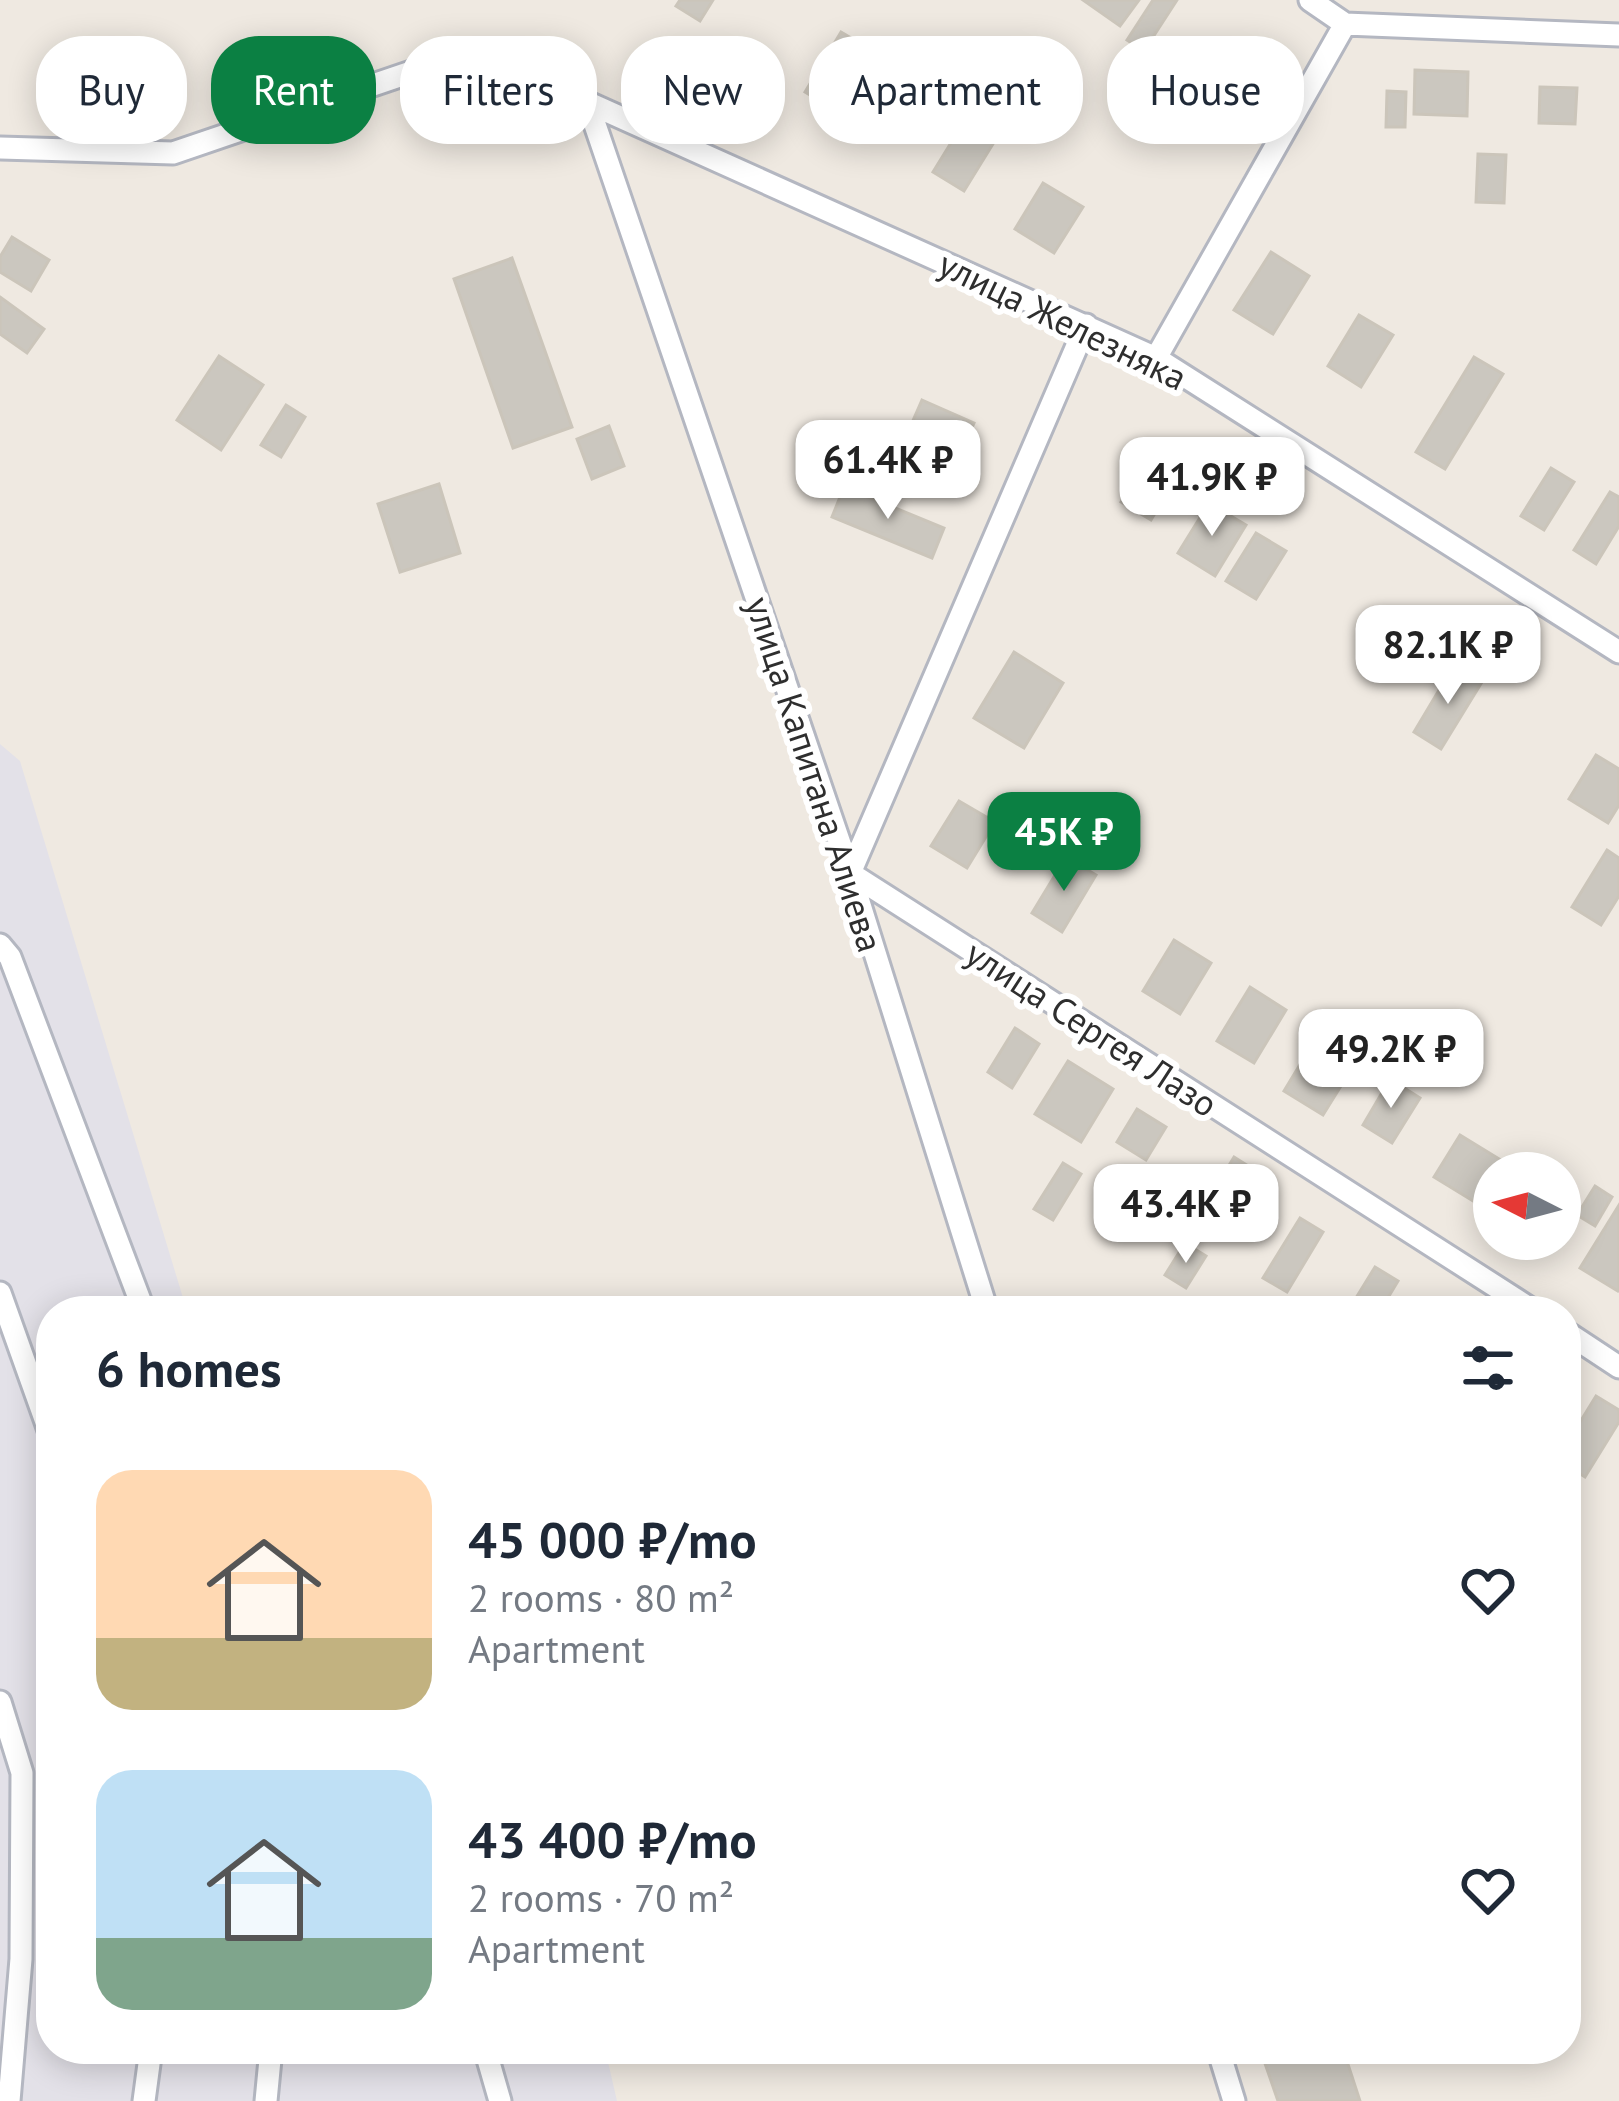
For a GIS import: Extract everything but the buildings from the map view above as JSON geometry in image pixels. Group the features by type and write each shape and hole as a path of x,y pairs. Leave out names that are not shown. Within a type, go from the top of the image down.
{"lane":[{"path":"1310,0 1345,24 1619,35"},
{"path":"1156,358 1345,24"},
{"name":"улица Железняка","path":"0,148 173,153 400,76"},
{"name":"улица Железняка","path":"597,108 1156,358 1619,652"},
{"name":"улица Капитана Алиева","path":"597,130 850,873 982,1296"},
{"path":"850,873 1086,325"},
{"name":"улица Сергея Лазо","path":"850,873 1511,1296"},
{"path":"0,945 10,957 138,1296"},
{"path":"0,1293 36,1394"},
{"path":"1581,1342 1619,1367"},
{"path":"0,1702 22,1773 21,1959 9,2101"},
{"path":"144,2101 149,2064"},
{"path":"266,2101 270,2064"},
{"path":"489,2064 500,2101"},
{"path":"1223,2064 1234,2101"}],"shaded area":[{"path":"0,744 20,761 182,1296 36,1296 36,2064 608,2064 617,2101 0,2101"}]}
